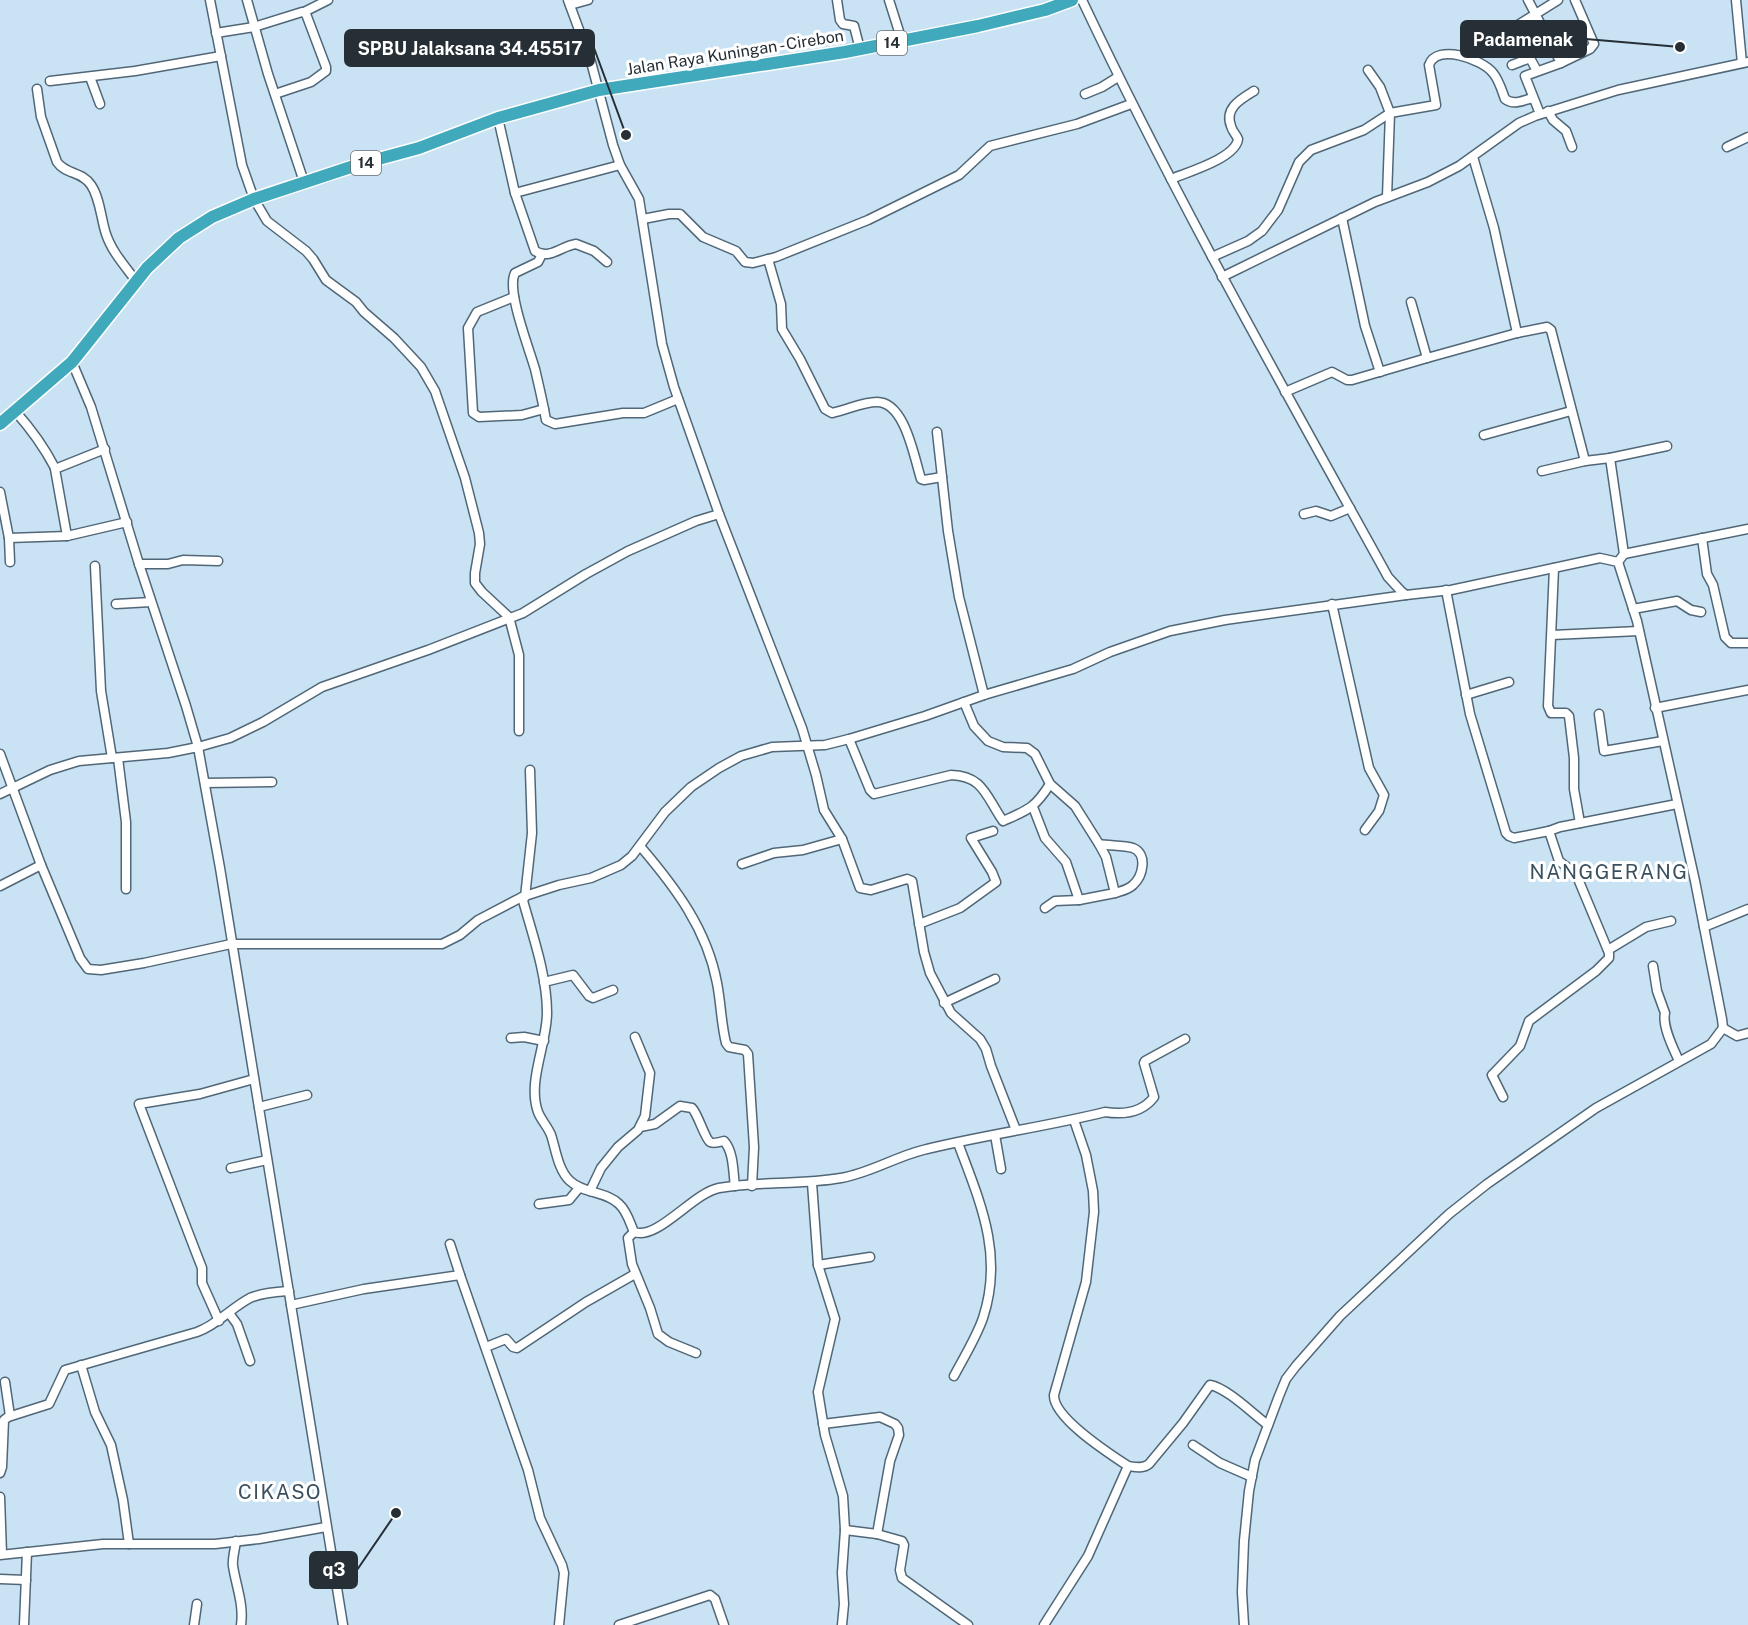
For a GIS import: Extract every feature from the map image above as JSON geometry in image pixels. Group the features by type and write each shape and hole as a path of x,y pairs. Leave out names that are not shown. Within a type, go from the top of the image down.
{"highway":[{"name":"Jalan Raya Kuningan - Cirebon","path":"0,424 72,362 136,281 163,253 198,224 254,199 419,148 498,118 599,90 860,49 1072,0"}],"street":[{"path":"210,0 240,157 246,181 254,199 271,226 306,251 326,280 356,302 394,338 428,378 445,417 476,521 480,544 475,583 509,617 519,655 519,730"},
{"path":"247,0 304,182"},
{"path":"216,33 254,27 304,12 328,0"},
{"path":"588,0 569,3 599,90 620,165 637,192 662,344 678,399 719,514 808,746 824,810 842,839 860,888 871,890 907,879 912,881 927,963 944,1003 956,1020 980,1039 986,1049 1016,1130"},
{"path":"837,0 840,20 843,24 854,26 860,49"},
{"path":"889,0 902,41"},
{"path":"1082,0 1131,104 1222,277 1388,577 1406,594"},
{"path":"1528,0 1561,63"},
{"path":"1494,40 1558,0"},
{"path":"1572,147 1564,128 1544,112 1533,98 1525,76 1561,63 1590,49 1594,44 1575,0"},
{"path":"1222,277 1342,218 1428,182 1473,157 1519,123 1544,112 1618,90 1745,63 1736,0"},
{"path":"275,94 311,82 326,71 304,12"},
{"path":"1212,257 1248,241 1262,231 1278,210 1299,162 1306,153 1364,130 1390,113 1436,105 1429,65 1431,60 1438,55 1453,54 1466,57 1488,68 1495,74 1508,102 1533,98"},
{"path":"50,81 90,77 220,56"},
{"path":"1512,64 1530,58 1537,71"},
{"path":"1368,70 1380,87 1390,113 1387,198"},
{"path":"90,77 100,104"},
{"path":"1085,94 1118,77"},
{"path":"37,89 41,117 57,162 61,168 82,177 92,185 107,237 118,258 136,281"},
{"path":"1171,179 1214,161 1231,151 1238,143 1238,139 1230,122 1230,111 1234,104 1254,91"},
{"path":"643,219 680,214 704,237 736,251 745,262 768,259 868,220 960,175 990,146 1077,124 1131,104"},
{"path":"498,118 515,193 534,249 542,254 551,254 576,244 594,251 607,262"},
{"path":"1727,147 1748,137"},
{"path":"1473,157 1494,228 1517,333"},
{"path":"515,193 620,165"},
{"path":"1342,218 1365,326 1380,372"},
{"path":"542,254 538,262 514,274 514,297 546,420 555,424 623,413 644,413 678,399"},
{"path":"768,259 781,304 782,329 825,409 832,413 874,402 883,402 890,406 899,415 907,432 921,478 924,480 942,477"},
{"path":"514,297 477,312 468,328 473,413 479,417 522,415 544,409"},
{"path":"1411,302 1427,358"},
{"path":"1285,392 1332,372 1336,372 1347,380 1517,333 1547,327 1551,330 1585,461"},
{"path":"72,362 91,407 105,449 139,564 198,747 343,1625"},
{"path":"15,411 42,443 55,468 67,536"},
{"path":"1484,435 1571,411"},
{"path":"937,432 948,531 959,597 984,695"},
{"path":"1542,471 1667,446"},
{"path":"55,468 105,449"},
{"path":"1610,458 1624,554"},
{"path":"0,492 9,538 10,562"},
{"path":"1305,514 1316,511 1331,516 1350,508"},
{"path":"0,794 64,765 91,759 157,754 198,747 249,729 322,687 524,613 628,551 696,521 719,514"},
{"path":"9,538 67,536 127,522"},
{"path":"1618,562 1624,554 1748,529"},
{"path":"1702,538 1707,574 1713,585 1725,637 1731,643 1748,643"},
{"path":"0,754 40,865 80,958 88,969 101,970 144,963 231,944 442,944 460,935 478,920 524,897 606,872 632,856 665,812 691,787 718,768 741,756 772,747 825,745 849,739 1073,669 1110,652 1170,631 1206,622 1446,590 1600,558 1618,562"},
{"path":"139,564 218,561"},
{"path":"1244,1625 1242,1592 1245,1541 1255,1460 1286,1379 1316,1341 1449,1214 1486,1184 1588,1113 1711,1044 1723,1028 1704,927 1639,631 1618,562"},
{"path":"95,566 101,692 126,822 126,889"},
{"path":"1554,568 1548,706 1551,713 1569,715 1574,758 1574,789 1580,824"},
{"path":"1446,590 1470,714 1506,833 1509,836 1514,838 1677,804"},
{"path":"116,604 151,602"},
{"path":"1633,609 1677,602 1691,610 1701,612"},
{"path":"1332,604 1369,768 1384,795 1379,811 1365,830"},
{"path":"1552,635 1639,631"},
{"path":"1466,695 1509,682"},
{"path":"1655,708 1748,690"},
{"path":"964,702 974,726 988,741 1003,747 1027,748 1035,754 1050,784 1075,806 1099,844 1106,857 1115,893"},
{"path":"1599,714 1604,751 1663,741"},
{"path":"849,739 870,790 874,794 951,775 964,776 976,781 1003,821 1032,807 1050,784"},
{"path":"530,770 532,833 524,897 544,982 547,1014 544,1041 535,1081 535,1101 538,1112 550,1133 565,1175 579,1188 607,1196 619,1203 634,1232 647,1233 707,1192 718,1188 812,1183 863,1173 922,1150 1105,1112 1130,1113 1151,1100 1154,1094 1145,1061 1185,1039"},
{"path":"205,783 272,782"},
{"path":"1032,807 1045,838 1066,862 1079,900"},
{"path":"919,924 960,909 996,882 971,838 993,831"},
{"path":"1503,1097 1491,1075 1520,1046 1528,1021 1609,958 1608,950 1576,874 1559,861 1548,831"},
{"path":"742,864 774,853 803,850 842,839"},
{"path":"1045,908 1055,901 1079,900 1115,893 1127,889 1136,882 1143,867 1137,850 1130,847 1099,844"},
{"path":"640,846 670,881 708,949 717,983 726,1043 729,1047 746,1050 748,1054 754,1147 752,1186"},
{"path":"0,886 40,865"},
{"path":"1704,927 1748,909"},
{"path":"1608,950 1646,927 1671,921"},
{"path":"1653,966 1657,991 1665,1013 1663,1016 1665,1025 1679,1061"},
{"path":"544,982 573,975 593,998 613,990"},
{"path":"944,1003 995,979"},
{"path":"1723,1028 1737,1036 1748,1033"},
{"path":"511,1038 524,1037 544,1041"},
{"path":"590,1191 598,1172 618,1147 640,1127 645,1116 650,1073 635,1037"},
{"path":"219,1321 202,1284 202,1268 139,1104 200,1095 254,1079"},
{"path":"259,1107 307,1095"},
{"path":"640,1127 655,1125 680,1106 692,1108 708,1140 727,1143 732,1160 735,1186"},
{"path":"1074,1120 1088,1164 1094,1212 1086,1282 1054,1395 1054,1403 1086,1437 1128,1466 1142,1467 1149,1464 1183,1423 1210,1385 1235,1400 1268,1425"},
{"path":"995,1135 1001,1169"},
{"path":"954,1376 983,1318 990,1283 992,1252 986,1221 958,1143"},
{"path":"231,1168 267,1160"},
{"path":"812,1183 818,1265 835,1319 818,1392 822,1424 833,1469 843,1496 845,1530 842,1625"},
{"path":"538,1204 569,1200 579,1188"},
{"path":"634,1232 628,1238 632,1264 658,1334 669,1342 696,1353"},
{"path":"450,1244 528,1470 540,1518 563,1569 559,1625"},
{"path":"818,1265 870,1257"},
{"path":"486,1347 506,1339 517,1348 586,1302 635,1274"},
{"path":"291,1305 363,1289 460,1275"},
{"path":"0,1473 4,1420 49,1404 65,1370 196,1332 219,1321 253,1297 289,1291"},
{"path":"228,1313 237,1324 250,1361"},
{"path":"81,1365 95,1412 111,1445 123,1500 129,1544"},
{"path":"5,1382 10,1416"},
{"path":"822,1424 880,1418 898,1428 899,1435 890,1461 877,1534"},
{"path":"1193,1445 1220,1463 1252,1477"},
{"path":"1044,1625 1088,1556 1128,1466"},
{"path":"0,1497 1,1554 97,1544 215,1544 326,1527"},
{"path":"845,1530 877,1534 904,1543 900,1573 903,1580 968,1625"},
{"path":"236,1542 232,1562 239,1588 241,1625"},
{"path":"24,1625 27,1552"},
{"path":"0,1579 26,1580"},
{"path":"619,1625 710,1595 715,1599 724,1625"},
{"path":"194,1625 197,1604"}],"place":[{"name":"Padamenak","path":"1680,47"},
{"name":"SPBU Jalaksana 34.45517","path":"626,135"},
{"name":"q3","path":"396,1513"}],"district":[{"name":"NANGGERANG","path":"1609,872"},
{"name":"CIKASO","path":"280,1492"}]}
